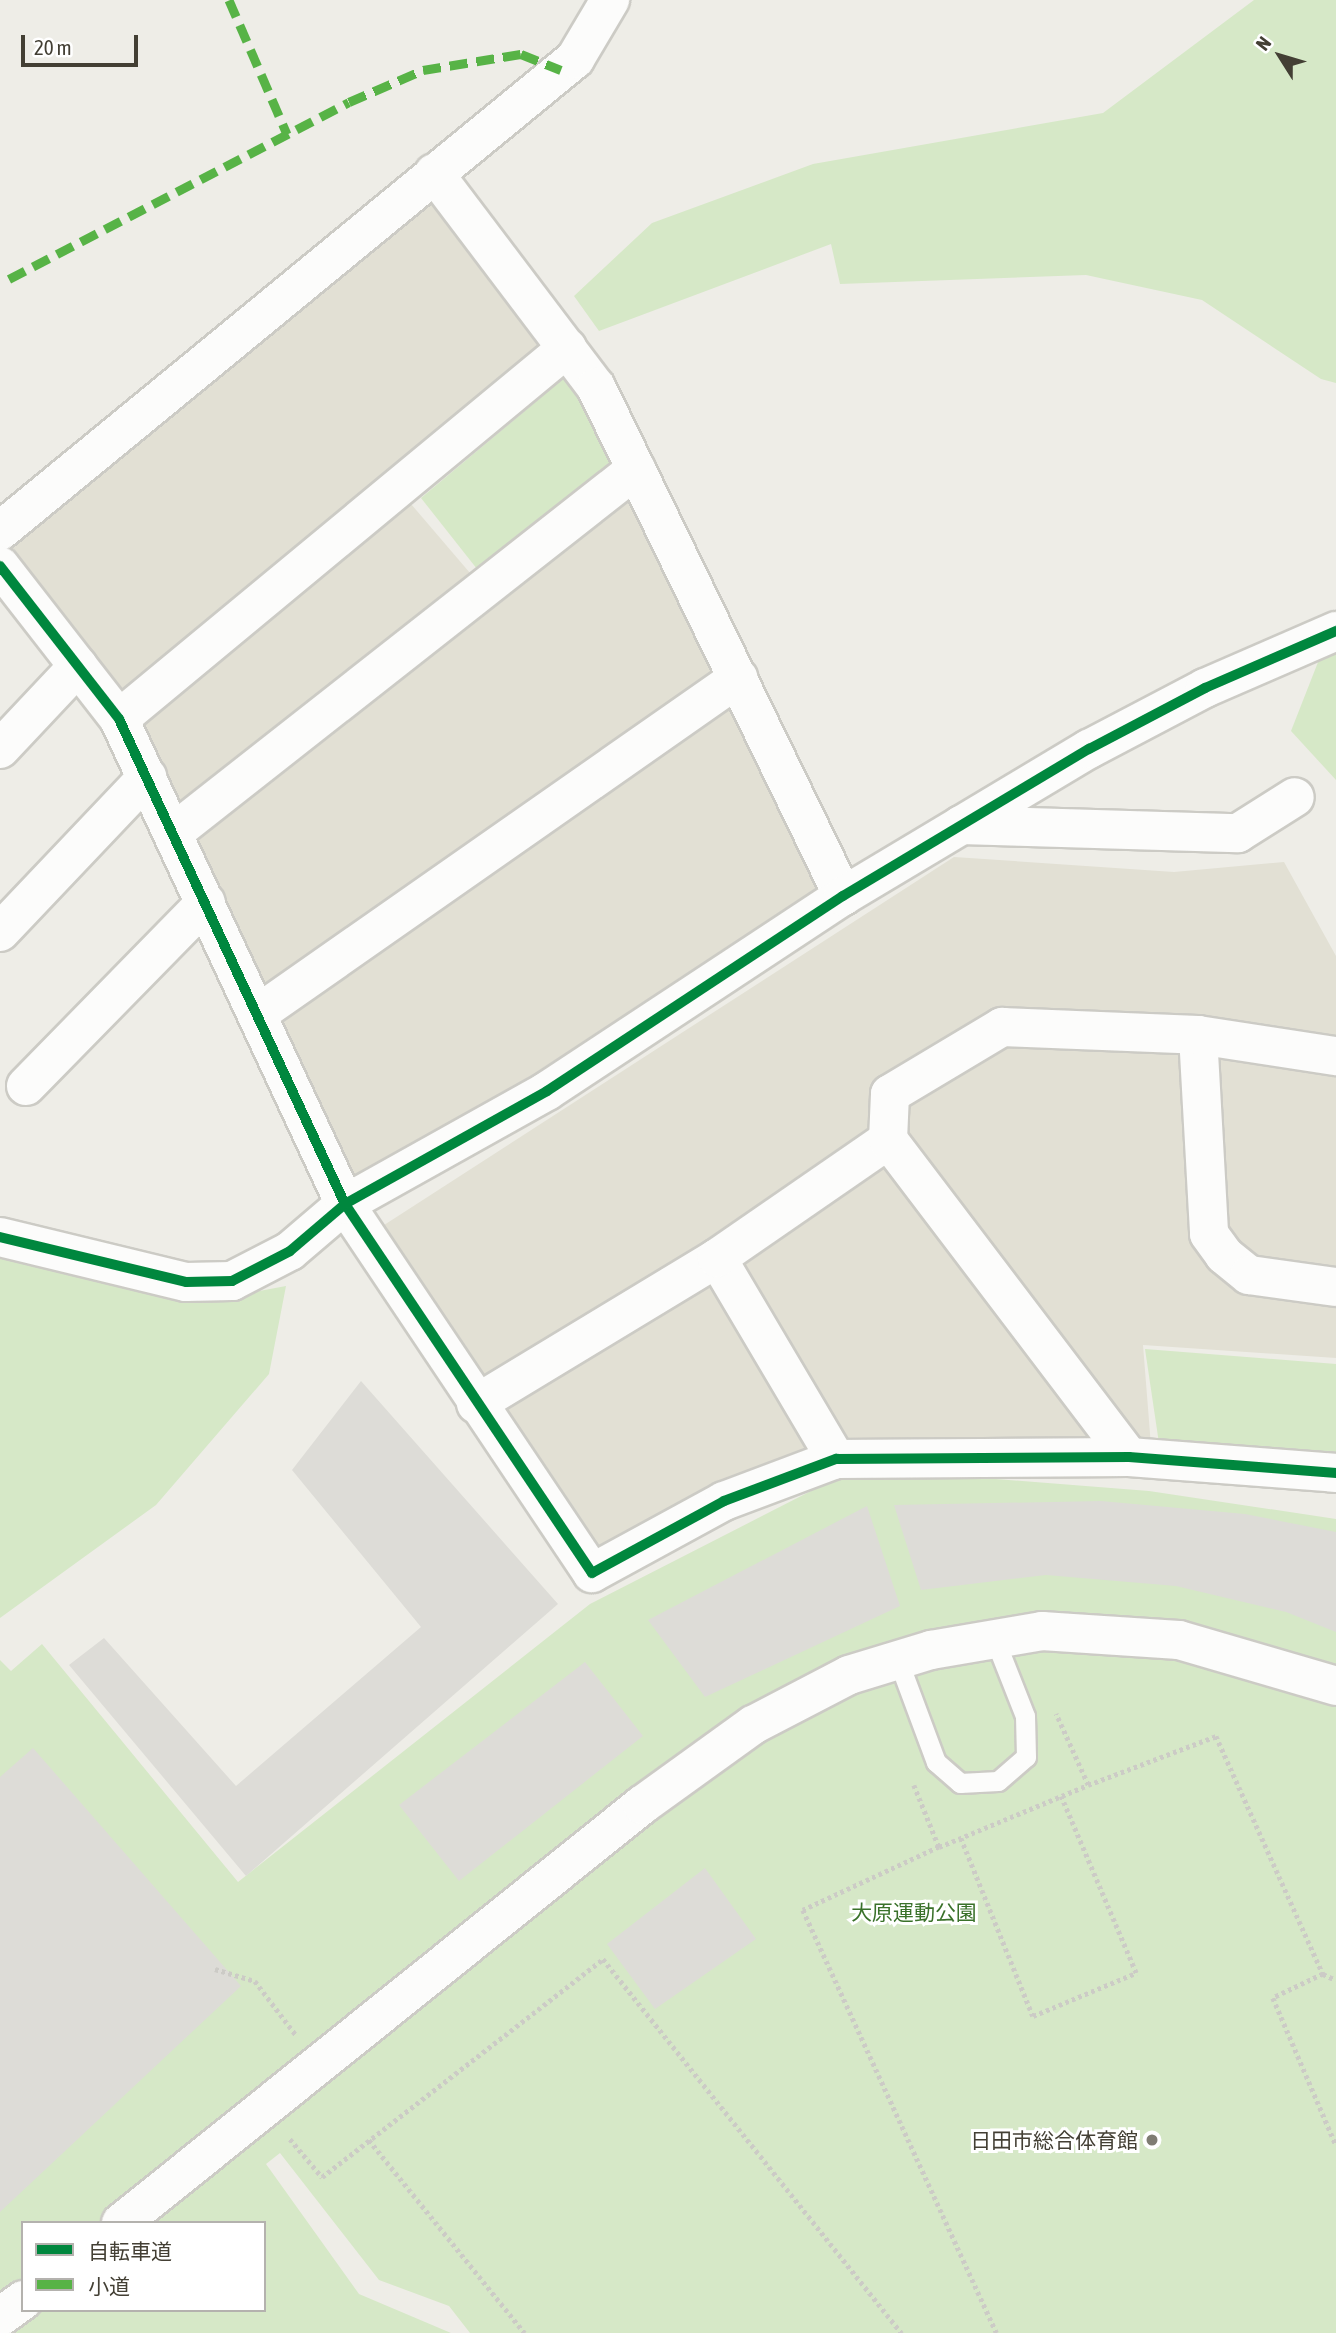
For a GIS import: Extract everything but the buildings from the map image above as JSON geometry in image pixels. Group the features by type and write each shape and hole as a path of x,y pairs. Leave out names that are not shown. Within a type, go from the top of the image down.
{"street":[{"path":"0,531 575,59 610,0"},
{"path":"434,173 596,387 843,896"},
{"path":"119,719 567,348"},
{"path":"173,832 636,469"},
{"path":"0,566 119,719 259,1013 345,1204 476,1404 592,1573 724,1500 836,1459 1129,1457 1336,1472"},
{"path":"0,1237 186,1282 232,1281 290,1251 345,1204 547,1091 843,896 1089,749 1205,688 1336,631"},
{"path":"0,749 78,666"},
{"path":"259,1013 738,678"},
{"path":"0,932 147,778"},
{"path":"961,825 1238,833 1295,797"},
{"path":"26,1086 206,902"},
{"path":"1129,1457 888,1140 890,1094 1002,1027 1198,1035 1336,1056"},
{"path":"1198,1035 1209,1234 1224,1255 1249,1275 1336,1287"},
{"path":"476,1404 717,1258 888,1140"},
{"path":"717,1258 836,1459"},
{"path":"123,2221 653,1797 753,1725 849,1675 898,1660 1042,1631 1179,1640 1336,1686"},
{"path":"0,2317 21,2301"}],"lane":[{"path":"898,1660 936,1762 960,1783 998,1781 1026,1758 1025,1716 995,1640"}],"path":[{"path":"1088,1785 1216,1736 1323,1974 1336,1980"},
{"path":"961,1838 1033,2016 1136,1973 1061,1796"},
{"path":"939,1847 803,1910 997,2333"},
{"path":"287,2135 322,2177 603,1959 902,2333"},
{"path":"215,1969 255,1981 299,2039"},
{"path":"1323,1974 1273,1998 1336,2145"},
{"path":"369,2140 524,2333"}],"shaded area":[{"path":"429,195 547,347 121,701 4,545"},
{"path":"622,491 718,676 263,991 185,832"},
{"path":"411,504 476,580 176,809 138,722"},
{"path":"727,698 827,895 350,1186 272,1015"},
{"path":"954,857 1174,872 1284,862 1336,956 1336,1040 997,1015 875,1132 480,1384 381,1227"},
{"path":"1003,1036 1189,1041 1192,1233 1336,1297 1336,1358 1143,1345 1151,1446 1130,1445 904,1141 904,1100"},
{"path":"1221,1057 1336,1072 1336,1270 1256,1256 1227,1238 1214,1066"},
{"path":"884,1150 1093,1445 848,1446 729,1260"},
{"path":"710,1274 820,1451 596,1557 493,1409"},
{"path":"361,1381 558,1604 246,1876 69,1665 104,1638 236,1786 421,1627 292,1470"},
{"path":"1101,1501 1245,1514 1336,1532 1336,1632 1286,1612 1176,1586 1046,1575 921,1590 894,1505"},
{"path":"867,1506 900,1606 705,1697 648,1620"},
{"path":"585,1662 643,1736 459,1881 399,1805"},
{"path":"33,1748 241,1986 0,2212 0,1777"},
{"path":"705,1868 756,1939 655,2009 607,1944"}],"green space":[{"path":"1254,0 1336,0 1336,383 1321,379 1202,300 1086,275 840,284 831,244 599,331 574,296 652,223 813,164 1103,113"},
{"path":"565,377 606,432 616,465 481,574 421,498"},
{"path":"1336,646 1336,780 1291,731 1322,652"},
{"path":"0,1257 210,1300 286,1286 269,1374 156,1505 0,1618"},
{"path":"1145,1349 1336,1364 1336,1464 1160,1450"},
{"name":"大原運動公園","path":"856,1468 1149,1491 1336,1519 1336,2333 470,2333 449,2306 379,2280 280,2153 266,2164 359,2294 451,2333 0,2333 0,1660 11,1671 42,1644 238,1882 590,1604"}],"marked path":[{"path":"229,0 287,134"},
{"path":"9,279 349,102 423,70 521,54 561,70"}],"cycle path":[{"path":"0,566 119,719 345,1204 592,1573 724,1501 836,1459 1129,1457 1336,1473"},
{"path":"0,1237 186,1282 232,1281 290,1251 345,1204 547,1091 843,896 1089,749 1205,688 1336,631"}],"place":[{"name":"日田市総合体育館","path":"1152,2140"}]}
